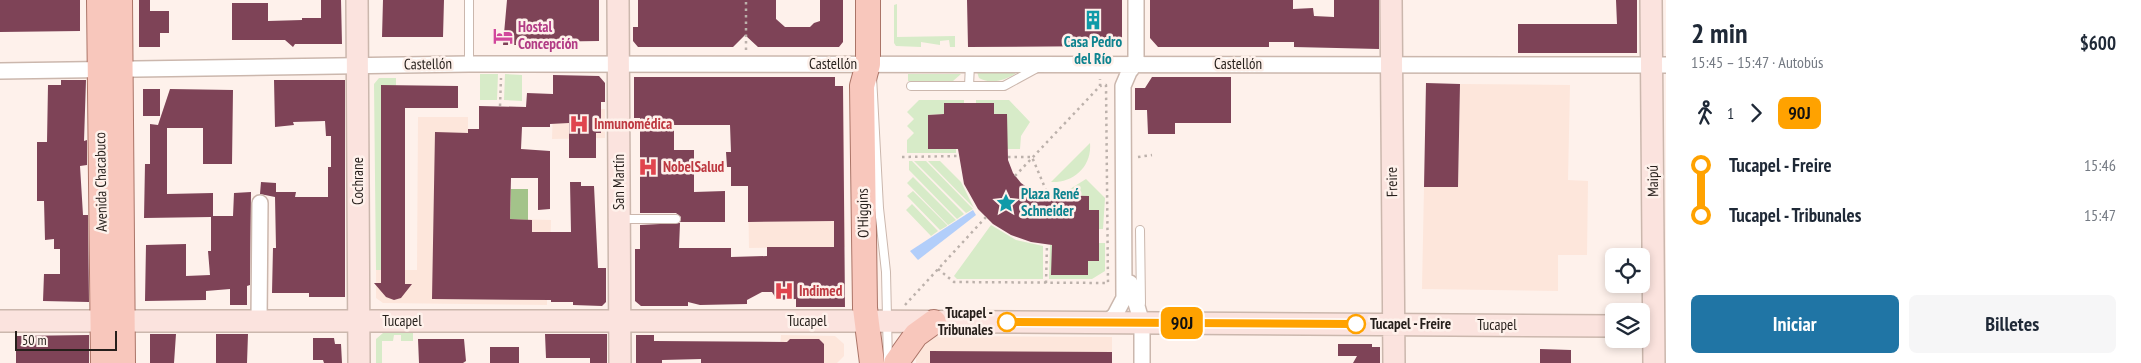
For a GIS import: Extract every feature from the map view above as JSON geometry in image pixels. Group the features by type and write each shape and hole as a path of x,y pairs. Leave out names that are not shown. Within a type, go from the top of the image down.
{"main road":[{"name":"Avenida Chacabuco","path":"99,0 110,71 113,320 123,363"},
{"name":"Avenida Chacabuco","path":"110,71 120,0"},
{"name":"Cochrane","path":"357,0 360,363"},
{"name":"San Martín","path":"618,0 620,363"},
{"name":"O'Higgins","path":"868,0 868,64 862,86 885,317 874,360"},
{"name":"Freire","path":"1391,0 1394,363"},
{"name":"Maipú","path":"1651,0 1659,66 1656,122 1654,363"},
{"name":"Tucapel","path":"0,321 620,321 885,317 934,322 1605,326"},
{"name":"Avenida Chacabuco","path":"103,363 113,320"},
{"path":"896,363 916,335 934,322"}],"street":[{"path":"1106,323 1115,316 1124,298 1123,86 1129,72 1136,63 1136,0"},
{"name":"Castellón","path":"0,71 110,71 469,64 1046,64 1101,70 1136,63 1659,66"},
{"path":"1101,70 1113,69 1123,86"},
{"path":"259,321 260,203"},
{"path":"1125,259 1142,323 1142,363"}],"lane":[{"path":"469,0 469,64"},
{"path":"970,64 970,86"},
{"path":"911,86 1005,85 1046,64"},
{"path":"620,220 676,219"},
{"path":"1140,230 1142,323"}],"path":[{"path":"746,2 746,50"},
{"path":"1100,86 1101,70"},
{"path":"500,106 502,72"},
{"path":"938,269 954,282 1108,283 1106,85 1100,86 1015,176"},
{"path":"902,157 958,156"},
{"path":"1008,157 1032,157"},
{"path":"1032,157 1048,195"},
{"path":"885,317 938,269 986,217"},
{"path":"1046,283 1047,244"}],"shaded area":[{"path":"788,77 835,77 835,86 843,86 845,247 749,248 748,191 789,154"},
{"path":"1460,84 1570,85 1568,180 1588,181 1587,255 1558,255 1558,291 1422,289 1424,187 1458,187"},
{"name":"Inmunomédica","path":"553,109 605,109 605,138 552,139"},
{"path":"418,117 468,117 468,159 497,189 511,189 511,219 551,220 550,262 547,262 547,305 383,303 376,298 376,270 417,270"},
{"path":"781,335 835,336 844,344 844,356 837,363 779,363"},
{"path":"932,336 1112,337 1112,363 916,363 916,352"}],"green space":[{"path":"897,4 897,37 955,36 955,47 950,47 949,40 940,41 940,45 921,42 921,47 896,46 894,43 894,5"},
{"path":"977,72 1015,72 1015,74 1002,80 988,81 979,78"},
{"path":"480,74 498,74 497,100 480,100"},
{"path":"505,74 522,75 522,101 504,100"},
{"path":"908,74 961,74 953,81 908,81"},
{"path":"379,78 396,78 396,86 381,86 381,270 376,270 374,84"},
{"path":"919,100 964,100 964,103 944,103 944,114 928,115 928,149 956,149 956,153 907,153 907,140 914,133 907,126 914,119 907,112"},
{"path":"976,100 1009,100 1030,122 1021,136 1020,149 1007,149 1007,115 994,114 994,103 976,103"},
{"path":"1090,143 1088,159 1080,172 1067,180 1051,182"},
{"path":"909,161 912,161 964,214 957,219 909,170"},
{"path":"914,161 926,161 973,209 966,213"},
{"path":"928,161 940,161 961,182 974,208"},
{"path":"913,177 956,220 948,225 907,183"},
{"path":"1086,179 1105,198 1103,229 1099,229 1099,210 1089,210 1089,196 1052,195 1052,192 1070,189"},
{"path":"511,189 528,189 528,220 510,219"},
{"path":"913,191 947,226 940,230 907,196"},
{"path":"912,204 938,231 931,236 906,210"},
{"path":"991,225 1016,240 1043,246 1043,279 957,279 954,276"},
{"path":"1099,243 1105,243 1105,271 1092,279 1049,279 1050,245 1052,245 1052,275 1088,275 1088,261 1099,261"},
{"path":"383,333 413,333 413,341 401,341 401,335 394,335 393,341 382,341 382,363 376,363 376,339"}],"water":[{"path":"973,210 976,215 918,260 910,251"}],"building":[{"path":"0,0 80,0 80,31 0,32"},
{"path":"139,0 150,0 150,11 169,11 169,33 160,33 160,47 139,47"},
{"path":"321,0 341,0 342,44 295,44 293,47 285,40 232,40 232,3 268,3 268,21 302,20 302,18 321,18"},
{"path":"383,0 444,0 443,37 382,37"},
{"path":"507,0 599,0 599,41 531,42 531,45 503,45"},
{"path":"638,0 776,0 776,19 785,27 810,27 820,21 820,0 843,0 843,42 839,47 758,47 745,35 733,47 638,47 633,41 633,27 638,27"},
{"path":"967,0 1122,0 1122,40 1115,46 968,47"},
{"path":"1150,0 1293,0 1293,9 1313,8 1314,16 1334,17 1334,0 1379,0 1379,49 1294,47 1294,42 1269,42 1269,47 1158,47 1150,38"},
{"path":"1616,0 1637,0 1637,53 1518,53 1518,24 1617,24"},
{"path":"553,75 599,76 605,83 605,102 601,102 601,133 596,133 596,158 569,158 569,123 550,124 550,127 522,127 521,149 550,151 550,209 538,210 538,178 511,178 510,219 532,220 532,232 571,232 570,182 581,182 581,186 594,186 598,268 606,268 606,302 602,306 573,305 573,302 551,302 551,300 432,299 435,132 468,133 468,129 479,129 479,106 526,107 527,93 553,94"},
{"path":"634,77 835,77 835,86 843,86 845,307 796,307 796,299 777,300 772,292 762,292 747,300 747,304 700,305 688,302 688,306 641,306 635,301 635,249 640,249 640,225 680,223 679,248 731,248 731,257 767,256 767,247 834,247 834,221 748,222 748,186 731,186 731,167 727,167 726,152 731,152 730,125 674,125 674,150 694,150 694,192 725,191 725,222 680,222 681,217 676,213 640,213 640,118 634,118"},
{"path":"1152,77 1231,77 1231,123 1175,123 1175,134 1148,134 1147,110 1135,110 1135,88 1145,88"},
{"path":"61,80 86,80 84,141 87,140 87,165 80,166 83,215 88,215 89,302 43,301 44,274 60,274 60,249 54,249 54,239 45,240 44,201 37,201 37,142 47,142 48,85 61,85"},
{"path":"274,80 345,80 345,297 309,297 309,293 272,293 273,248 276,248 275,197 260,194 261,182 276,183 276,192 296,192 295,197 328,197 328,167 331,167 331,136 326,136 325,121 293,122 294,125 275,127"},
{"path":"1426,83 1460,84 1458,187 1424,187"},
{"path":"381,85 458,86 458,108 405,108 405,284 412,284 401,298 394,300 386,297 374,283 381,283"},
{"path":"143,89 160,89 160,116 143,116"},
{"path":"170,89 233,90 232,164 203,164 203,128 167,128 167,194 213,193 213,216 233,216 234,193 251,192 250,285 247,286 247,305 230,305 230,289 206,291 206,300 145,301 146,245 186,244 186,276 210,275 208,251 211,251 211,217 144,218 145,164 150,164 150,124 158,125"},
{"path":"944,103 994,103 994,114 1007,114 1008,160 1013,173 1021,183 1032,191 1045,195 1089,196 1089,210 1099,210 1099,261 1088,261 1088,275 1051,275 1052,245 1031,242 1011,235 993,224 978,209 964,184 958,149 928,149 928,115 944,114"},
{"path":"150,334 176,334 174,363 150,363"},
{"path":"216,334 248,334 247,363 216,363"},
{"path":"545,334 607,334 607,363 590,363 590,358 546,358"},
{"path":"89,335 89,363 16,363 16,336"},
{"path":"636,335 654,335 654,341 787,342 790,339 819,339 824,344 824,363 701,363 701,359 662,360 662,363 636,363"},
{"path":"313,338 334,338 335,344 341,344 342,363 324,363 323,360 313,360"},
{"path":"418,339 464,339 466,361 463,363 419,363"},
{"path":"1338,344 1372,344 1372,347 1380,347 1380,363 1353,363 1357,356 1338,356"},
{"path":"490,347 519,347 519,363 490,363"},
{"path":"1540,349 1571,350 1571,363 1540,363"},
{"path":"930,351 1112,352 1112,363 930,363"}],"bus line":[{"name":"90J","path":"1007,322 1356,324"}],"place":[{"name":"Casa Pedro del Río","path":"1093,20"},
{"name":"Hostal Concepción","path":"503,36"},
{"name":"Inmunomédica","path":"579,124"},
{"name":"NobelSalud","path":"648,167"},
{"name":"Plaza René Schneider","path":"1006,203"},
{"name":"Indimed","path":"784,291"},
{"name":"Tucapel - Tribunales","path":"1007,322"},
{"name":"Tucapel - Freire","path":"1356,324"}]}
